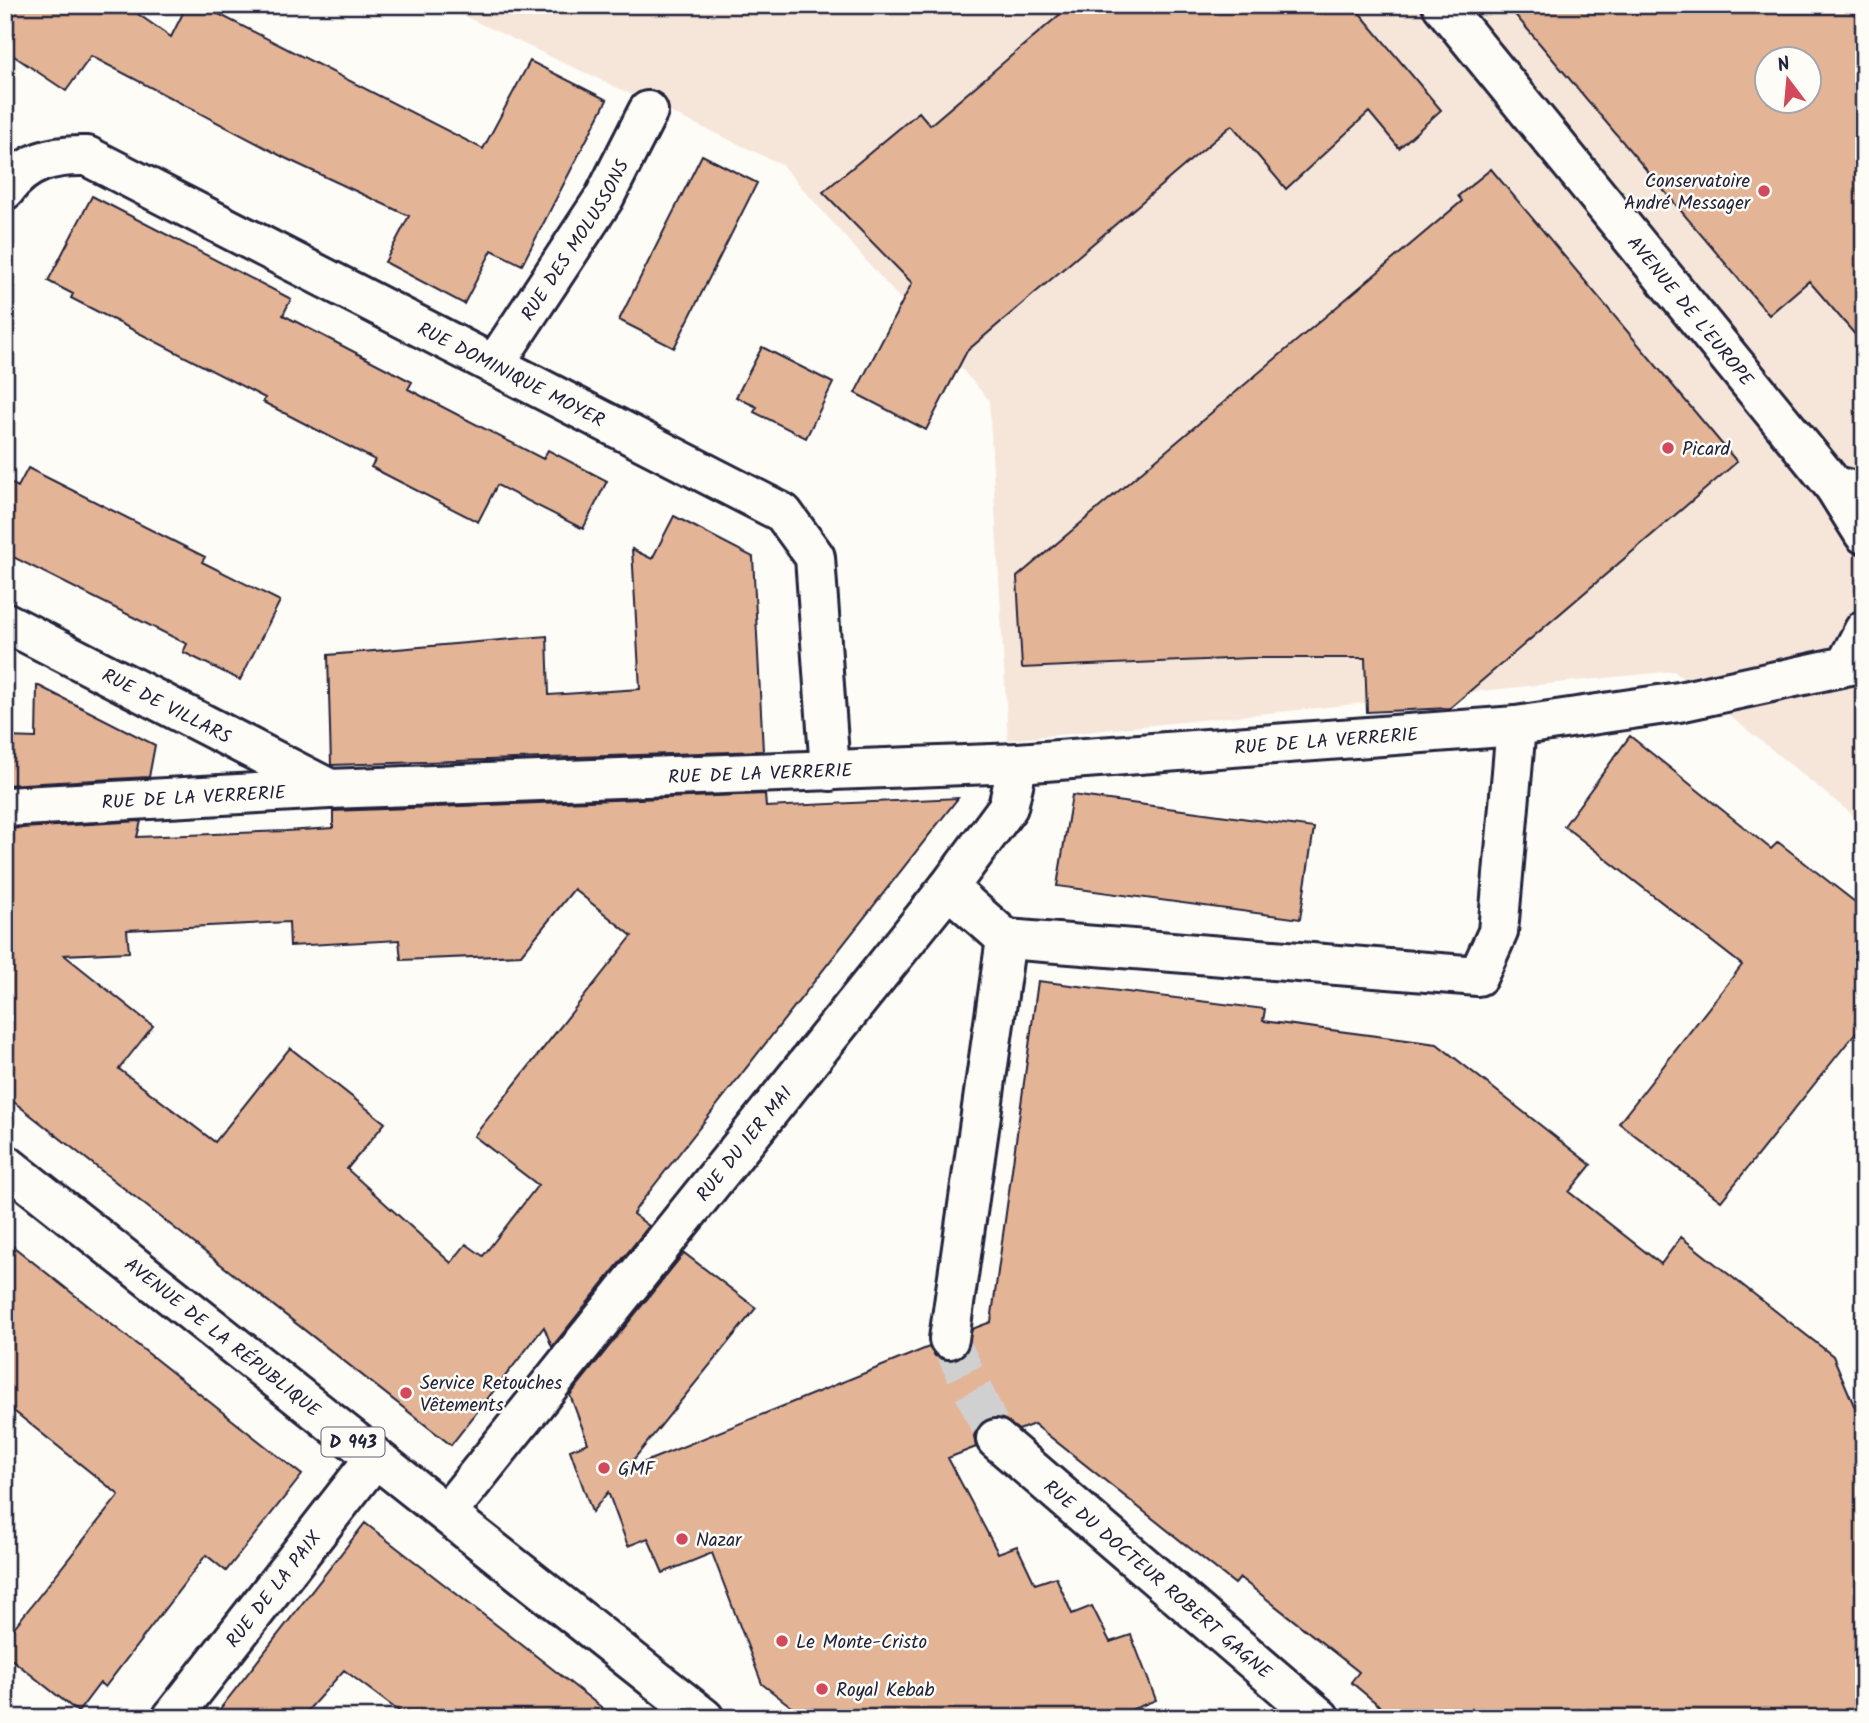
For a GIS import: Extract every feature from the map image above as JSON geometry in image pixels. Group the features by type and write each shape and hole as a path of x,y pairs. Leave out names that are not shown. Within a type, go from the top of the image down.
{"street":[{"name":"AVENUE DE L'EUROPE","path":"1442,5 1849,490 1864,534"},
{"name":"RUE DES MOLUSSONS","path":"494,365 604,198 648,111"},
{"name":"RUE DOMINIQUE MOYER","path":"9,174 54,155 87,156 783,513 815,557 830,771"},
{"name":"RUE DE VILLARS","path":"5,622 330,789"},
{"path":"1855,664 1864,629"},
{"name":"RUE DE LA VERRERIE","path":"5,807 330,789 1018,763 1516,726 1679,702 1855,664"},
{"path":"948,888 1006,939 1478,976 1498,932 1516,726"},
{"name":"RUE DU 1ER MAI","path":"447,1513 948,888 1008,807 1018,763"},
{"path":"949,1339 1006,939"},
{"name":"AVENUE DE LA RÉPUBLIQUE","path":"5,1164 704,1718"},
{"name":"RUE DU DOCTEUR ROBERT GAGNE","path":"996,1439 1320,1718"},
{"name":"RUE DE LA PAIX","path":"172,1718 374,1459"}],"shaded area":[{"path":"440,5 1864,5 1864,824 1674,671 1008,740 989,400 781,164"}],"building":[{"path":"5,5 125,5 171,37 187,5 201,5 483,149 530,61 607,100 522,265 492,250 464,304 385,262 409,216 285,158 91,56 66,91 5,50"},
{"path":"1071,5 1353,5 1441,110 1399,148 1369,112 1286,189 1232,125 967,351 926,430 855,393 912,283 823,192 919,112 930,125"},
{"name":"Conservatoire André Messager","path":"1507,5 1849,5 1864,22 1864,345 1809,281 1769,315"},
{"path":"702,155 757,183 674,348 619,320"},
{"path":"1491,169 1737,462 1450,708 1367,712 1365,658 1250,658 1022,668 1017,577 1462,201 1458,196"},
{"path":"92,196 291,299 283,315 412,382 408,389 543,459 548,450 607,481 583,529 497,485 478,522 371,467 375,460 263,402 265,398 71,298 73,294 48,281"},
{"path":"762,347 833,383 806,438 754,412 757,407 736,397"},
{"path":"28,468 205,557 202,562 280,601 240,680 183,652 187,644 5,553 5,480 18,487"},
{"path":"674,516 753,557 763,751 331,765 328,655 547,636 549,695 640,689 632,549 652,559"},
{"path":"37,685 155,745 149,777 5,785 5,737 36,738"},
{"path":"1630,736 1771,849 1778,842 1864,909 1864,1022 1721,1201 1619,1123 1742,965 1564,826"},
{"path":"765,794 766,807 958,798 638,1206 633,1214 649,1226 552,1347 544,1327 451,1445 5,1095 5,829 141,821 137,837 286,831 333,828 333,811","holes":["574,889 632,936 474,1136 538,1185 483,1256 466,1244 451,1263 347,1169 385,1123 290,1048 215,1142 119,1069 153,1026 64,955 129,952 127,930 289,922 290,946 399,940 401,960 521,955"]},
{"path":"1072,795 1314,828 1300,919 1057,886"},
{"path":"1038,981 1265,1009 1263,1021 1437,1044 1591,1165 1569,1192 1661,1264 1681,1237 1833,1356 1864,1429 1864,1718 1394,1718 1351,1682 1359,1672 1240,1578 1235,1584 1034,1424 1019,1430 999,1417 988,1419 979,1425 974,1436 976,1447 948,1458 998,1553 1017,1546 1035,1584 1056,1577 1072,1614 1092,1606 1110,1642 1131,1635 1156,1700 1111,1718 806,1718 762,1684 712,1553 663,1573 648,1538 628,1546 608,1492 592,1512 570,1450 588,1443 570,1395 684,1253 756,1308 625,1470 929,1347 935,1356 945,1360 956,1359 966,1353 972,1329 991,1322"},
{"path":"5,1240 302,1475 226,1571 206,1555 105,1687 100,1683 78,1712 5,1654 5,1639 119,1495 5,1404"},
{"path":"365,1523 615,1718 408,1718 344,1670 301,1718 213,1718"}],"tunnel":[{"path":"949,1339 996,1439"}],"place":[{"name":"Conservatoire André Messager","path":"1764,191"},
{"name":"Picard","path":"1668,448"},
{"name":"Service Retouches Vêtements","path":"406,1393"},
{"name":"GMF","path":"604,1468"},
{"name":"Nazar","path":"682,1539"},
{"name":"Le Monte-Cristo","path":"782,1641"},
{"name":"Royal Kebab","path":"822,1689"}]}
